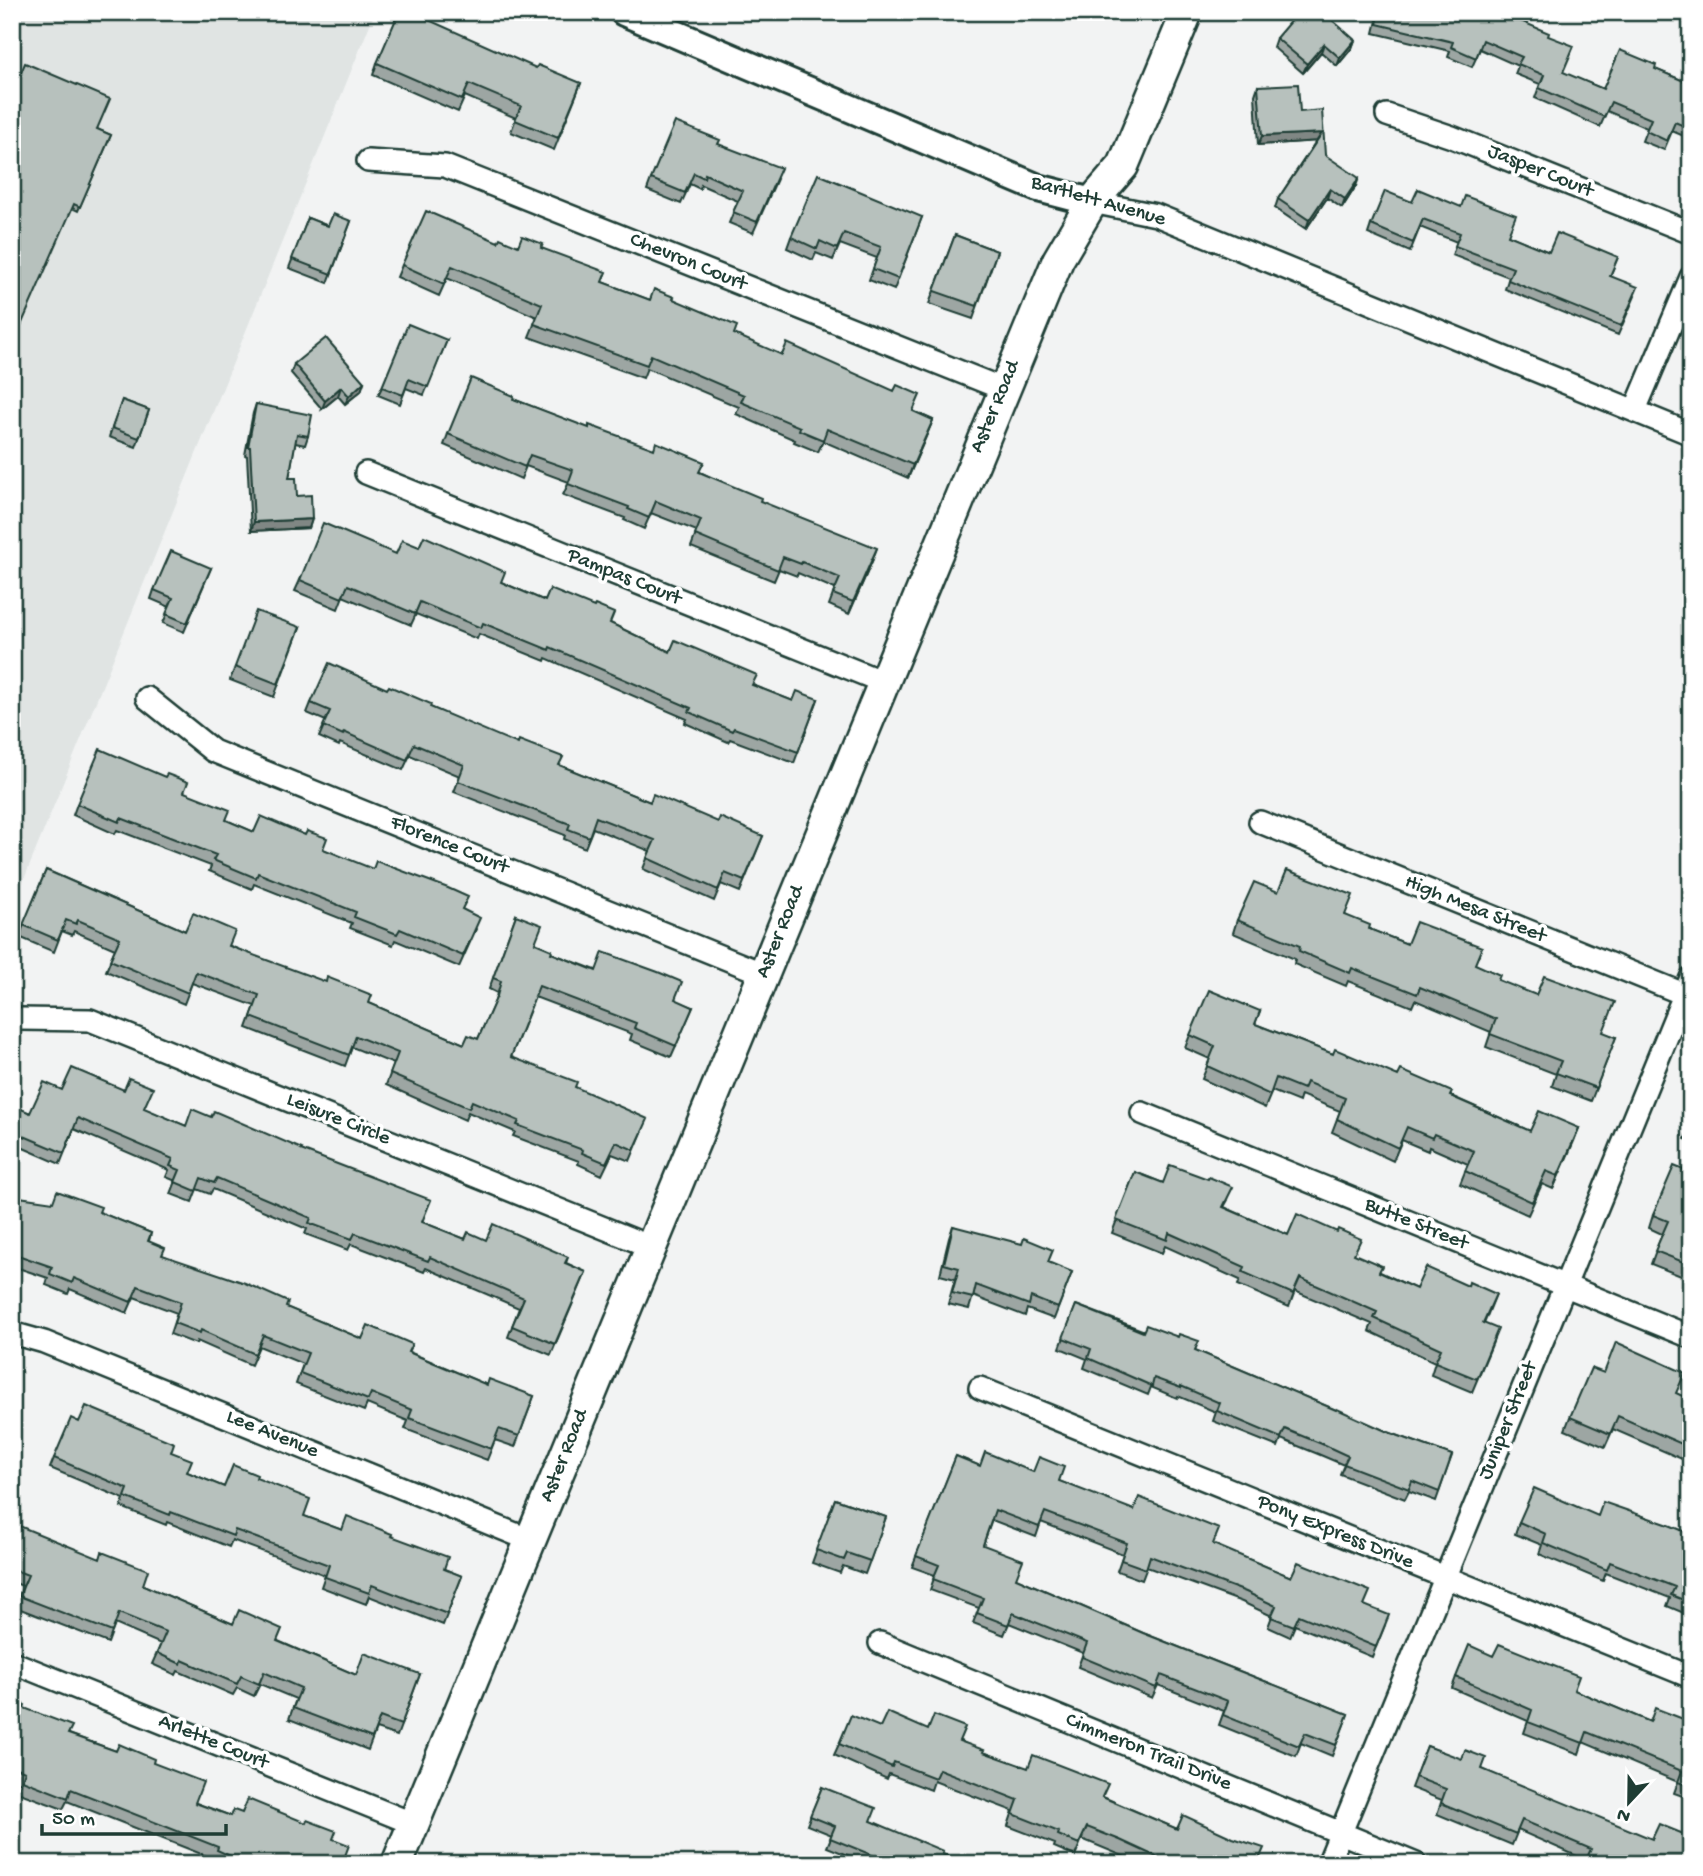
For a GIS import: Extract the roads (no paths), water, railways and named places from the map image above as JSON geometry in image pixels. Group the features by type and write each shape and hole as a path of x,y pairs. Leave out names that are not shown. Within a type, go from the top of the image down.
{"main road":[{"name":"Aster Road","path":"397,1864 1058,260 1092,202 1123,166 1187,12"}],"street":[{"name":"Bartlett Avenue","path":"624,12 1038,187 1092,202 1156,215 1691,434"},
{"name":"Jasper Court","path":"1387,115 1452,137 1691,233"},
{"name":"Chevron Court","path":"368,161 445,166 1003,389"},
{"path":"1635,410 1691,277"},
{"name":"Pampas Court","path":"366,473 883,682"},
{"name":"Florence Court","path":"147,698 213,751 764,974"},
{"name":"High Mesa Street","path":"1260,822 1688,990"},
{"name":"Juniper Street","path":"1328,1864 1688,990"},
{"name":"Leisure Circle","path":"20,1019 90,1020 651,1247"},
{"name":"Butte Street","path":"1142,1113 1691,1338"},
{"name":"Lee Avenue","path":"12,1333 44,1342 530,1540"},
{"name":"Pony Express Drive","path":"980,1388 1691,1677"},
{"name":"Cimmeron Trail Drive","path":"880,1643 1416,1864"},
{"name":"Arlette Court","path":"12,1662 414,1824"}]}
